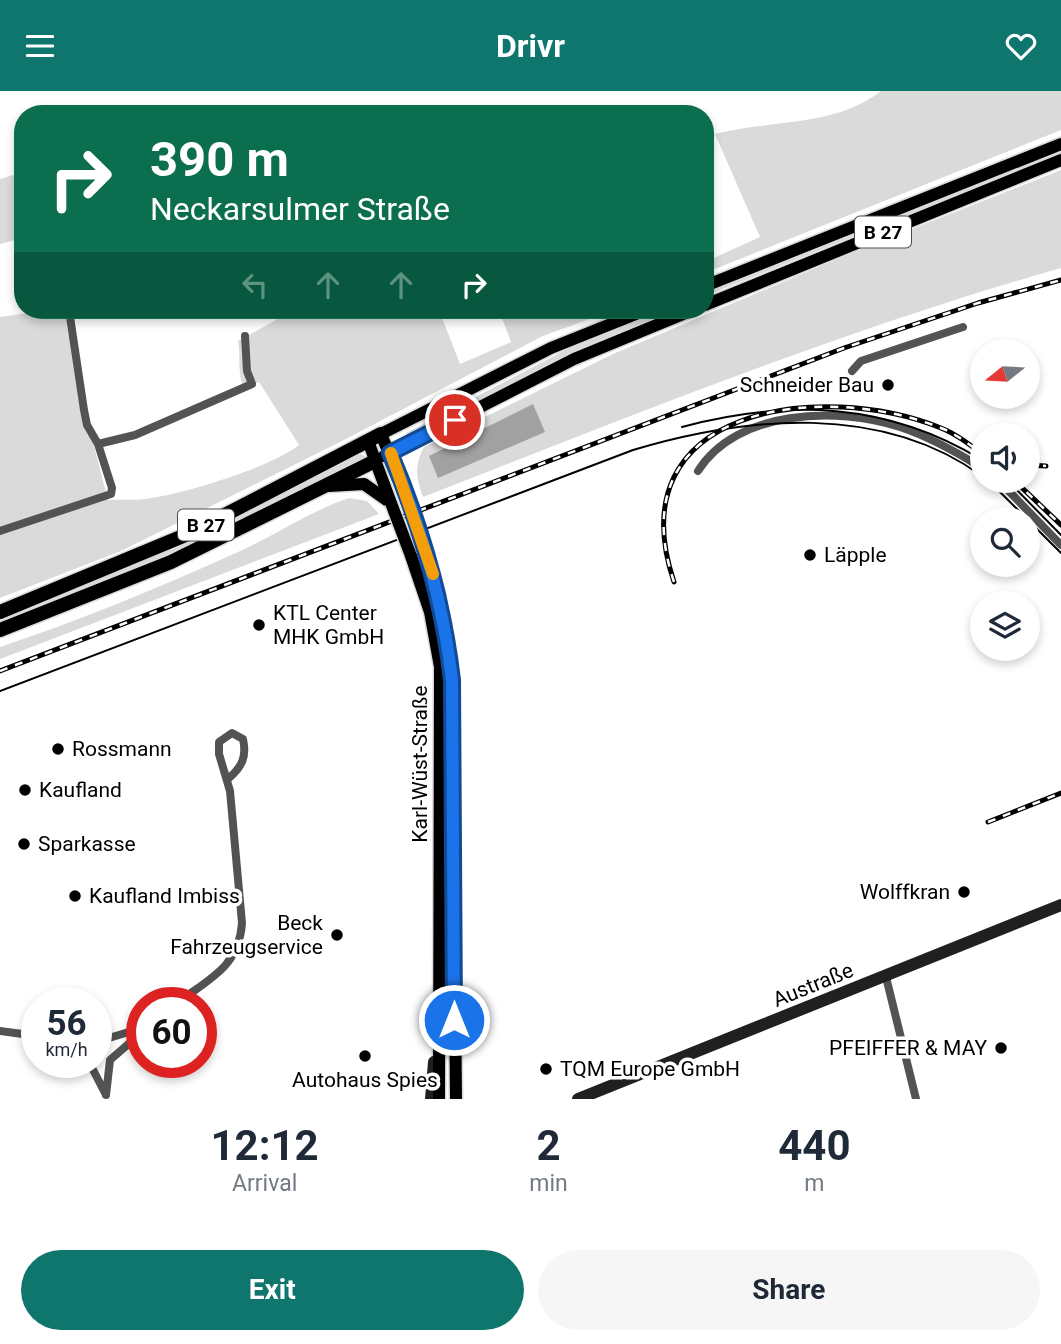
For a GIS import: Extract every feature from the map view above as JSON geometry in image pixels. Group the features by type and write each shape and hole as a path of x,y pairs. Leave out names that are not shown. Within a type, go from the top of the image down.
{"highway":[{"name":"B 27","path":"0,612 188,534 374,438"},
{"name":"B 27","path":"0,630 171,562 375,461"}],"main road":[{"name":"B 27","path":"714,282 1061,144"},
{"name":"B 27","path":"714,301 1061,160"},
{"name":"B 27","path":"374,438 551,348 624,319"},
{"name":"B 27","path":"375,461 574,359 671,319"},
{"name":"Karl-Wüst-Straße","path":"374,438 390,453 426,550 439,594 452,680 457,1097"},
{"name":"Karl-Wüst-Straße","path":"374,438 375,461 430,612 440,667 439,1099"},
{"path":"326,487 364,484 391,503"},
{"name":"Austraße","path":"578,1099 1061,905"},
{"path":"431,1099 438,1026"}],"street":[{"path":"0,531 111,494 112,488 98,444 87,425 70,319"},
{"path":"852,371 861,361 963,327"},
{"path":"98,444 135,435 214,398 252,384 247,371 244,336"},
{"path":"698,471 708,455 740,433 788,418 848,419 897,426 943,444 970,460"},
{"path":"1011,493 1061,545"},
{"path":"198,987 224,968 241,943 242,923 228,779 219,754 219,742 232,733 243,739 244,757 240,769 228,779"},
{"path":"886,977 916,1099"},
{"path":"0,1031 21,1034"},
{"path":"107,1097 110,1060 126,1046"},
{"path":"97,1078 107,1097"}],"shaded area":[{"path":"881,91 1061,91 1061,130 714,269 714,258 760,237 715,134 822,117 862,103"},
{"path":"1061,136 714,276 714,274"},
{"path":"1061,150 1061,154 714,292 714,288"},
{"path":"1061,170 1061,268 899,318 819,346 423,497 417,472 424,447 613,354 696,319 714,319 714,311"},
{"path":"14,175 14,240 0,244 0,179"},
{"path":"14,315 14,319 68,319 108,500 146,499 206,485 269,462 299,445 259,382 244,388 241,377 238,341 278,319 442,319 460,364 511,342 502,319 589,319 543,336 338,443 121,551 0,598 0,317"},
{"path":"638,319 652,319 572,354 408,436 406,433 585,340"},
{"path":"533,404 545,432 438,478 429,456"},
{"path":"360,454 368,457 181,550 0,624 0,618 178,545"},
{"path":"349,498 367,501 379,514 0,659 0,647 180,578"}],"tram line":[{"path":"682,427 760,412 836,411 910,426 970,454"},
{"path":"0,691 633,450 677,438 721,429 767,424 812,423 857,427 901,436 943,453 970,469"},
{"path":"1001,493 1061,553"},
{"path":"1020,493 1061,535"}],"railway":[{"path":"0,671 844,348 978,303 1061,280"},
{"path":"674,582 664,523 674,477 701,443 741,421 789,409 841,407 893,414 941,428 970,445"},
{"path":"1040,466 1046,466"},
{"path":"1028,493 1061,525"},
{"path":"988,822 1061,793"}],"slow traffic":[{"path":"391,453 433,574"}],"place":[{"name":"Schneider Bau","path":"888,385"},
{"name":"Läpple","path":"810,555"},
{"name":"KTL Center MHK GmbH","path":"259,625"},
{"name":"Rossmann","path":"58,749"},
{"name":"Kaufland","path":"25,790"},
{"name":"Sparkasse","path":"24,844"},
{"name":"Wolffkran","path":"964,892"},
{"name":"Kaufland Imbiss","path":"75,896"},
{"name":"Beck Fahrzeugservice","path":"337,935"},
{"name":"PFEIFFER & MAY","path":"1001,1048"},
{"name":"Autohaus Spies","path":"365,1056"},
{"name":"TQM Europe GmbH","path":"546,1069"}],"route":[{"path":"454,1020 452,680 439,594 390,453 455,420"}]}
